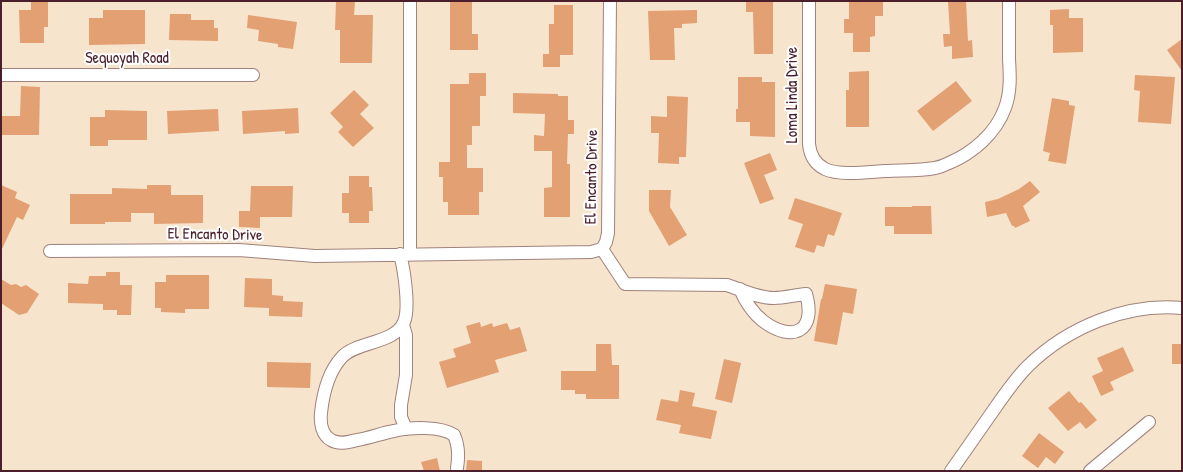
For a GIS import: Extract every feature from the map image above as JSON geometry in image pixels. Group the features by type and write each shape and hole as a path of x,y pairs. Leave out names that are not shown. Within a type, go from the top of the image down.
{"street":[{"path":"410,1 404,268 405,322 399,330 388,337 351,350 343,356 333,370 327,387 320,420 328,438 337,442 371,437 395,430 442,429 454,435 458,450 457,468"},
{"name":"El Encanto Drive","path":"50,251 239,250 315,256 591,252 602,249 608,233 610,1"},
{"name":"Loma Linda Drive","path":"809,1 810,152 817,164 825,169 842,173 936,168 962,156 976,147 988,135 997,124 1005,109 1008,96 1010,82 1009,1"},
{"name":"Sequoyah Road","path":"1,75 253,75"},
{"path":"602,249 625,284 727,284 760,296 775,298 806,294 808,318 804,327 798,332 792,333 777,330 762,320 745,301 740,289"},
{"path":"951,471 1009,387 1028,366 1055,343 1081,328 1111,316 1166,306 1182,308"},
{"path":"402,325 406,335 406,375 400,405 400,417 406,429"},
{"path":"1090,471 1149,422"}],"building":[{"path":"31,1 48,1 48,27 44,27 44,43 20,43 19,10 31,10"},
{"path":"336,1 355,1 354,15 373,15 372,63 340,63 340,30 335,30"},
{"path":"450,1 472,1 472,34 478,34 478,50 450,50"},
{"path":"746,1 773,1 773,54 754,54 753,12 746,12"},
{"path":"883,1 883,16 875,16 875,36 870,37 870,52 853,52 853,33 844,33 844,19 849,19 849,2"},
{"path":"948,1 966,1 968,41 972,40 973,57 952,59 952,46 944,47 943,34 950,34"},
{"path":"554,5 573,5 573,55 560,55 560,67 543,67 543,54 549,54 549,24 554,24"},
{"path":"1069,9 1069,18 1083,18 1083,52 1053,53 1053,25 1050,25 1050,10"},
{"path":"103,10 145,10 145,44 89,45 89,18 103,18"},
{"path":"697,10 697,23 682,24 682,28 674,28 675,60 650,60 648,11"},
{"path":"170,14 191,14 191,20 214,20 214,28 218,28 218,41 169,40"},
{"path":"248,15 297,22 293,49 278,47 278,44 258,41 259,30 247,28"},
{"path":"1182,39 1182,71 1167,50"},
{"path":"869,71 869,127 846,127 846,90 849,90 849,72"},
{"path":"469,73 486,73 486,96 480,96 480,126 472,126 472,145 467,145 467,168 483,168 483,192 479,192 479,215 448,215 448,202 443,202 443,177 439,177 439,162 450,162 450,84 469,84"},
{"path":"1135,75 1175,77 1171,124 1138,122 1140,91 1134,90"},
{"path":"738,77 762,77 762,82 775,82 775,137 750,136 750,122 736,122"},
{"path":"956,81 972,101 933,131 917,111"},
{"path":"21,86 40,87 39,135 1,135 1,116 20,116"},
{"path":"354,90 369,105 360,114 374,128 353,147 338,132 343,127 330,113"},
{"path":"513,93 568,96 568,120 574,120 574,134 568,134 567,164 570,164 570,217 544,217 544,188 552,187 552,151 534,151 534,135 544,136 545,114 513,113"},
{"path":"667,96 688,97 686,157 679,157 679,164 658,163 659,133 651,133 651,116 667,117"},
{"path":"1052,98 1069,101 1069,105 1075,106 1066,164 1048,161 1050,153 1043,151"},
{"path":"298,108 299,133 285,134 285,131 243,134 242,111"},
{"path":"218,109 219,131 168,134 167,111"},
{"path":"105,110 147,111 147,140 108,140 108,146 90,146 90,117 105,117"},
{"path":"770,153 777,170 764,175 774,199 760,204 744,163"},
{"path":"349,176 369,176 369,187 372,187 373,211 369,211 369,223 349,223 349,213 342,213 342,193 349,193"},
{"path":"1030,181 1040,192 1023,206 1030,221 1015,228 1012,226 1006,213 987,217 985,202 998,199 1019,189"},
{"path":"1,185 17,192 15,198 30,205 23,220 17,217 1,251"},
{"path":"147,185 171,185 171,195 203,195 203,223 154,224 154,213 131,213 131,222 70,224 70,194 112,194 112,188 147,189"},
{"path":"251,186 293,186 292,217 260,217 260,228 239,227 239,211 250,211"},
{"path":"649,190 671,190 670,207 687,235 669,246 649,211"},
{"path":"795,198 842,213 834,236 828,234 824,247 817,245 814,253 795,247 803,224 788,219"},
{"path":"931,206 932,234 894,234 894,226 885,226 885,207"},
{"path":"106,272 120,272 120,285 132,285 131,315 117,315 117,310 103,310 103,304 68,303 68,283 88,284 89,276 106,276"},
{"path":"166,275 209,275 209,309 185,309 185,313 161,312 161,308 155,308 155,282 166,282"},
{"path":"245,278 272,279 272,295 283,296 283,301 303,302 302,317 269,316 269,308 244,307"},
{"path":"1,279 11,285 16,284 21,287 26,285 39,294 27,313 19,315 1,303"},
{"path":"825,284 857,289 853,314 843,312 837,345 814,341"},
{"path":"480,322 481,327 492,323 493,327 507,323 510,330 520,327 527,351 495,360 499,372 447,388 439,362 456,357 453,349 471,343 466,326"},
{"path":"596,344 611,344 612,365 619,365 619,399 586,399 586,394 575,394 575,390 561,390 561,371 596,371"},
{"path":"1172,344 1182,344 1182,364 1172,364"},
{"path":"1123,347 1134,371 1110,382 1114,390 1101,396 1092,376 1103,371 1097,358"},
{"path":"724,359 741,363 732,403 715,399"},
{"path":"267,362 311,363 310,388 267,387"},
{"path":"680,390 695,393 692,406 717,411 711,439 679,433 681,425 656,420 661,399 678,402"},
{"path":"1069,391 1097,420 1086,429 1080,422 1068,431 1048,408"},
{"path":"1039,433 1064,452 1055,464 1046,457 1038,468 1022,456"},
{"path":"437,458 440,471 424,471 421,462"},
{"path":"467,460 482,461 482,471 466,471"}]}
